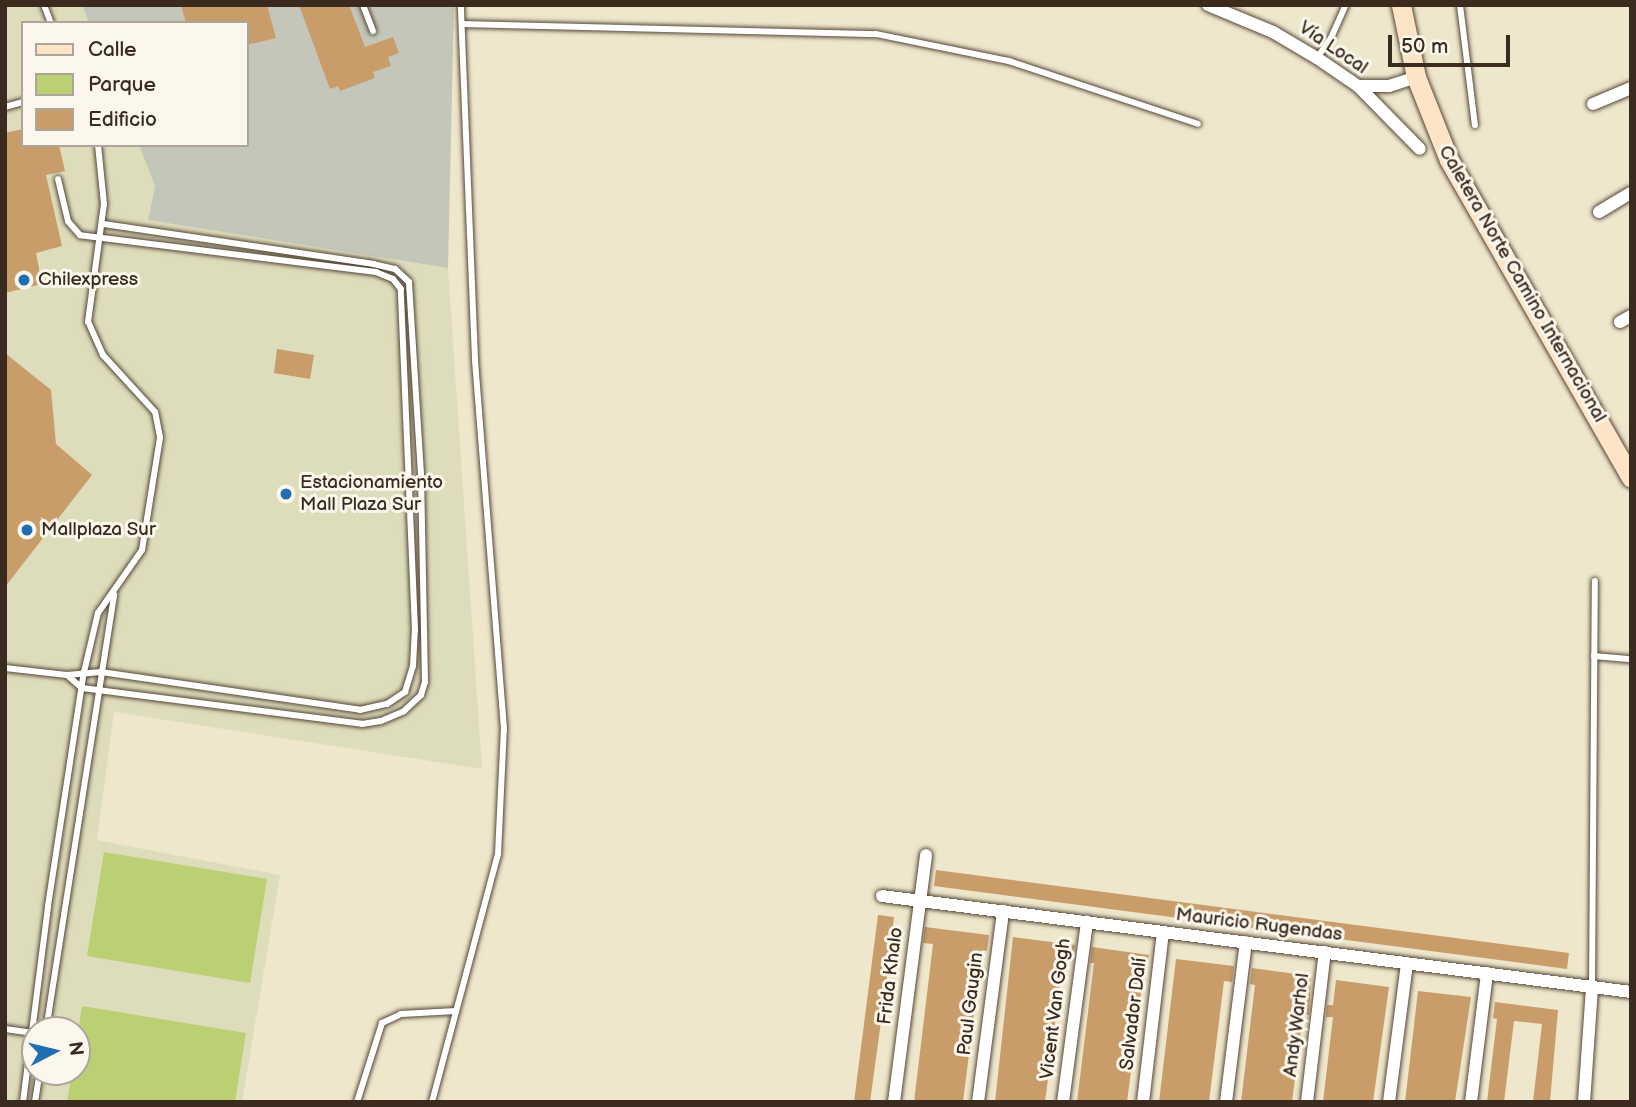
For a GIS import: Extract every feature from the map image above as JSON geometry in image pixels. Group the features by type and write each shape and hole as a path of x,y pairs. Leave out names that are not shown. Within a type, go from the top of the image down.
{"street":[{"name":"Vía Local","path":"1208,5 1273,32 1317,58 1358,86 1420,149"},
{"name":"Caletera Norte Camino Internacional","path":"1401,5 1416,77 1433,125 1462,185 1631,478"},
{"path":"1358,86 1389,86 1416,77"},
{"path":"1593,104 1631,88"},
{"path":"1599,212 1631,193"},
{"name":"Frida Khalo","path":"894,1102 926,855"},
{"name":"Mauricio Rugendas","path":"882,896 1631,992"},
{"name":"Paul Gaugin","path":"978,1102 1003,911"},
{"name":"Vicent Van Gogh","path":"1063,1102 1087,922"},
{"name":"Salvador Dalí","path":"1143,1102 1163,932"},
{"path":"1226,1102 1246,942"},
{"name":"Andy Warhol","path":"1307,1102 1325,952"},
{"path":"1390,1102 1407,963"},
{"path":"1471,1102 1487,973"},
{"path":"1584,1102 1592,987"}],"lane":[{"path":"363,5 373,31"},
{"path":"432,1102 498,854 504,729 475,359 464,24 461,5"},
{"path":"1317,58 1331,38 1346,5"},
{"path":"1460,5 1475,125"},
{"path":"464,24 876,34 1009,61 1198,124"},
{"path":"36,1016 48,906 85,673 98,612 142,550 160,429 150,404 103,355 90,332 88,311 102,224 104,184 98,147"},
{"path":"5,668 67,675 101,672 360,710 374,708 405,692 413,666 415,630 401,289 393,279 376,272 80,235 73,230 58,178"},
{"path":"67,675 82,688 362,724 381,721 404,711 421,695 425,682 426,631 409,282 395,269 374,264 102,224"},
{"path":"1592,987 1595,581"},
{"path":"48,1016 111,606 118,586"},
{"path":"1594,656 1631,659"},
{"path":"357,1102 382,1023 401,1014 456,1011"}],"shaded area":[{"path":"5,5 82,5 88,21 21,21 21,147 140,147 155,186 148,220 448,268 482,769 114,712 97,840 280,875 242,1102 5,1102"},
{"path":"82,5 454,5 448,268 148,220 155,186 140,147 248,147 248,21 88,21"}],"green space":[{"path":"104,852 267,879 250,983 87,956"},
{"path":"82,1006 246,1033 235,1102 67,1102 70,1086 91,1086 91,1016 80,1016"}],"building":[{"path":"181,5 267,5 276,38 248,45 248,21 185,21"},
{"path":"299,5 349,5 365,47 393,37 399,53 388,57 391,66 373,72 375,78 340,91 338,86 330,89"},
{"path":"21,129 21,147 59,147 65,171 46,175 62,246 36,253 42,284 5,293 5,133"},
{"path":"277,349 314,355 310,379 274,373"},
{"name":"Mallplaza Sur","path":"5,353 51,390 56,444 92,475 5,587"},
{"path":"936,870 1569,953 1567,969 934,886"},
{"path":"878,915 894,917 886,985 870,1102 854,1102"},
{"path":"925,927 989,935 987,951 982,950 963,1102 914,1102 933,944 923,943"},
{"path":"1013,937 1075,945 1073,961 1063,960 1045,1102 995,1102"},
{"path":"1092,947 1149,955 1147,971 1144,970 1127,1102 1077,1102 1094,963 1090,963"},
{"path":"1176,959 1234,966 1232,982 1224,981 1209,1102 1159,1102"},
{"path":"1252,968 1311,976 1309,1015 1303,1014 1292,1102 1241,1102 1255,985 1250,984"},
{"path":"1336,980 1389,987 1373,1102 1323,1102 1333,1017 1326,1017 1327,1005 1333,1005"},
{"path":"1418,991 1471,997 1455,1102 1405,1102"},
{"path":"1495,1002 1558,1010 1550,1102 1533,1102 1542,1024 1514,1021 1504,1102 1487,1102 1497,1019 1493,1018"}],"place":[{"name":"Chilexpress","path":"24,280"},
{"name":"Estacionamiento Mall Plaza Sur","path":"286,494"},
{"name":"Mallplaza Sur","path":"27,530"}]}
